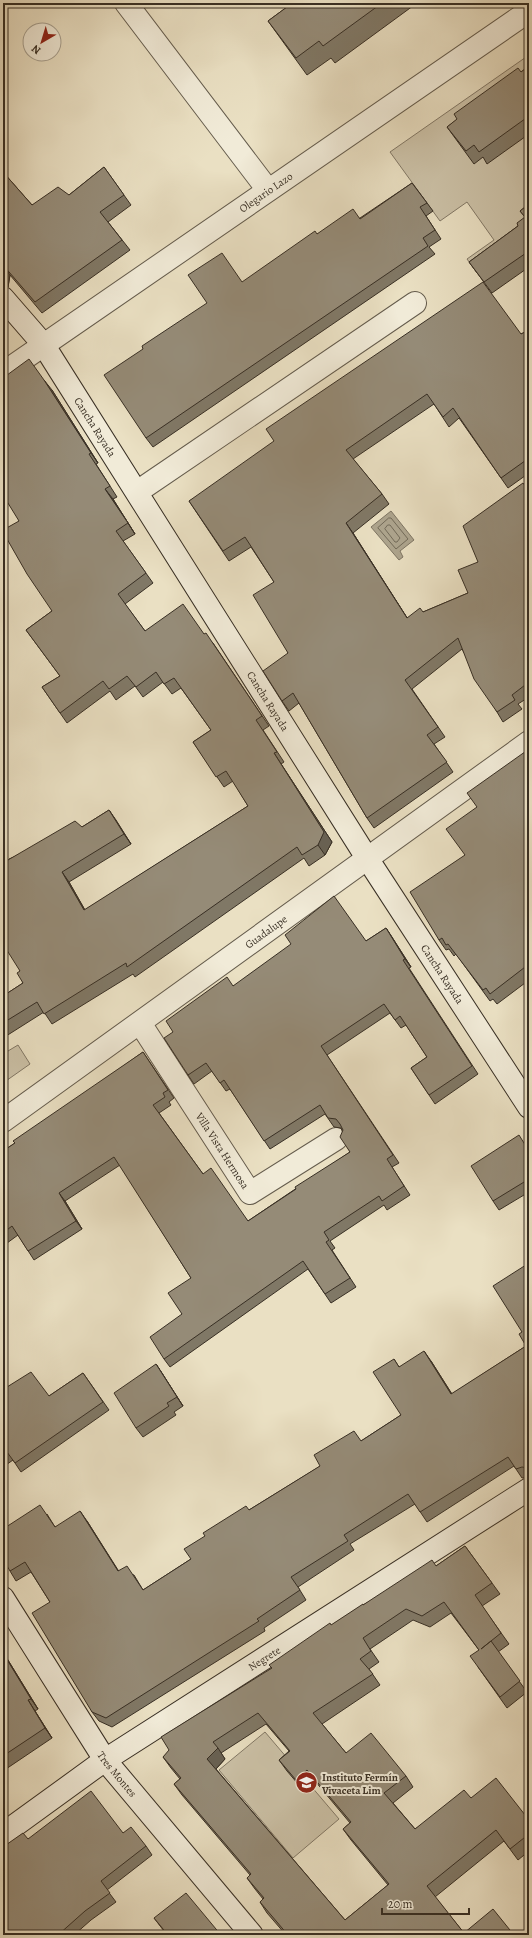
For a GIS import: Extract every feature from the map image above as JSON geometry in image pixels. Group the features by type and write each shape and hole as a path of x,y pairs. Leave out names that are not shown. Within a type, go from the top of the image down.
{"street":[{"path":"126,3 268,190"},
{"name":"Olegario Lazo","path":"3,373 43,344 529,11"},
{"name":"Cancha Rayada","path":"3,298 43,344 367,858 529,1107"},
{"path":"137,492 415,303"},
{"name":"Guadalupe","path":"3,1121 529,742"},
{"name":"Villa Vista Hermosa","path":"140,1023 250,1193 336,1139"},
{"name":"Negrete","path":"3,1834 105,1760 529,1489"},
{"name":"Tres Montes","path":"3,1598 105,1760 252,1935"}],"shaded area":[{"path":"529,55 529,241 526,237 477,273 467,259 494,240 467,202 440,221 390,152"},
{"path":"18,1045 30,1064 3,1083 3,1054"},
{"path":"265,1732 339,1819 293,1858 219,1770"}],"water":[{"path":"391,511 414,540 400,551 403,557 399,560 371,527"}],"building":[{"path":"290,3 382,3 323,46 319,41 296,58 268,21 291,4"},
{"path":"529,66 529,116 479,152 474,145 466,151 447,127 457,119 454,114 518,68 521,72"},
{"path":"104,167 124,195 100,212 122,240 35,302 3,265 3,172 32,205 58,187 69,195"},
{"path":"412,183 427,203 420,207 435,230 423,238 428,246 146,438 104,375 143,349 142,346 207,303 188,275 222,253 242,282 315,231 317,234 353,209 360,219"},
{"path":"529,204 529,251 484,282 469,262 518,226 517,223 525,217 520,211"},
{"path":"483,282 521,334 529,330 529,458 501,478 453,408 443,417 427,394 346,450 382,494 346,523 407,618 420,608 423,612 468,593 458,570 478,562 463,526 523,483 529,491 529,682 512,695 515,700 497,712 474,679 458,638 405,680 438,727 427,735 447,762 367,818 293,693 282,701 263,671 288,653 253,595 274,582 245,537 223,551 189,501 274,441 266,429"},
{"path":"29,359 91,453 89,454 110,486 105,489 128,523 116,531 146,573 118,594 145,631 183,604 204,634 206,633 262,716 256,720 277,752 274,753 324,832 318,845 302,855 297,847 127,967 126,963 44,1014 37,1002 3,1023 3,996 23,983 17,973 20,971 3,944 3,851 8,860 75,821 82,827 109,810 124,834 62,872 84,910 248,806 226,771 216,777 193,742 211,730 174,678 164,684 156,672 136,687 127,676 109,689 103,681 60,713 42,687 60,676 26,630 52,611 27,574 3,532 3,530 19,521 3,495 3,378"},
{"path":"529,749 529,964 490,994 486,988 483,990 448,944 446,945 442,938 439,940 410,892 465,855 446,829 477,807 467,793"},
{"path":"334,896 366,941 386,928 405,959 403,960 472,1066 429,1095 411,1068 427,1057 400,1016 395,1020 384,1004 321,1046 393,1155 387,1159 404,1186 382,1201 379,1196 324,1232 329,1240 326,1242 350,1278 325,1294 303,1261 164,1359 150,1337 182,1314 168,1293 191,1278 114,1157 59,1193 76,1221 28,1251 12,1226 3,1233 3,1151 15,1143 13,1141 143,1052 168,1090 163,1093 165,1097 153,1105 203,1174 211,1168 248,1221 296,1189 295,1187 350,1152 340,1137 343,1130 340,1124 336,1119 328,1118 320,1105 264,1141 224,1080 220,1083 206,1063 188,1075 164,1038 173,1032 166,1021 227,977 233,986 291,944 285,935"},
{"path":"519,1135 529,1151 529,1179 493,1201 471,1166"},
{"path":"529,1263 529,1469 522,1467 516,1469 508,1457 420,1512 408,1494 344,1535 348,1541 291,1577 300,1590 257,1619 259,1621 106,1718 92,1712 32,1613 50,1602 25,1562 10,1571 3,1559 3,1529 40,1505 55,1527 80,1511 118,1571 127,1566 143,1590 191,1559 184,1549 205,1536 203,1533 246,1506 249,1510 320,1466 314,1455 354,1431 361,1441 401,1415 373,1372 394,1359 399,1367 424,1351 451,1394 526,1346 519,1334 522,1332 493,1286"},
{"path":"156,1364 177,1397 167,1403 169,1406 136,1428 114,1393"},
{"path":"31,1372 49,1396 83,1373 103,1402 15,1463 7,1452 3,1454 3,1380 7,1387"},
{"path":"465,1546 492,1583 475,1595 501,1633 491,1641 520,1681 500,1697 470,1656 479,1650 444,1602 422,1616 406,1609 363,1638 371,1651 360,1659 373,1674 313,1713 346,1753 371,1733 406,1776 384,1793 415,1829 464,1790 471,1798 496,1778 529,1820 529,1834 510,1849 496,1830 427,1886 464,1933 493,1909 514,1935 288,1935 260,1902 264,1898 247,1878 251,1874 174,1784 181,1778 163,1757 169,1750 161,1737 272,1668 269,1665 330,1623 331,1625 432,1560 436,1566","holes":["258,1713 290,1751 279,1760 296,1780 307,1770 351,1822 343,1829 389,1884 345,1920 207,1759 218,1748 213,1742"]},
{"path":"3,1653 31,1699 28,1700 45,1728 3,1756"},
{"path":"91,1791 123,1833 131,1827 146,1846 101,1881 110,1893 85,1911 58,1935 3,1935 3,1847 23,1833 28,1839"},
{"path":"186,1893 221,1935 168,1935 154,1918"}],"place":[{"name":"Instituto Fermín Vivaceta Lim","path":"307,1783"}]}
